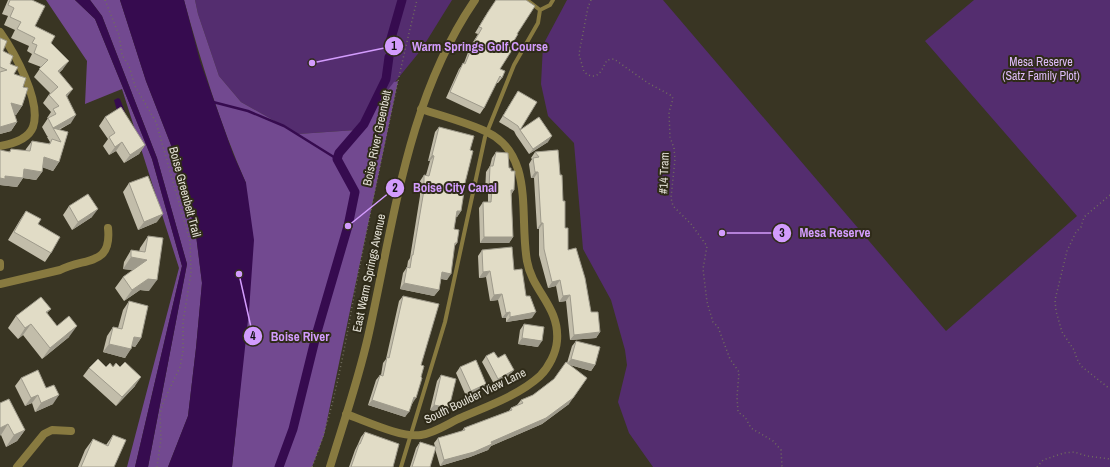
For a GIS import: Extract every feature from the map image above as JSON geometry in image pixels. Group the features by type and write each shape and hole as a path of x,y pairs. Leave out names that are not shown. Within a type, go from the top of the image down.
{"street":[{"name":"East Warm Springs Avenue","path":"330,467 363,358 406,161 421,109 439,63 476,0"},
{"path":"0,32 19,63 28,87 35,114 33,127 23,139 14,144 0,146"},
{"name":"South Boulder View Lane","path":"346,414 411,435 422,435 526,387 541,375 551,361 557,342 556,323 551,308 530,275 526,259 520,172 514,156 502,142 487,132 421,109"},
{"path":"0,284 60,270 67,266 99,258 106,251 110,240 108,228"},
{"path":"0,262 0,267"},
{"path":"16,467 44,434 52,430 71,431"}],"lane":[{"path":"527,0 540,10"},
{"path":"540,10 550,5 553,0"},
{"path":"401,467 445,322 487,132 514,65 538,23 540,10"}],"path":[{"name":"Boise Greenbelt Trail","path":"105,0 119,35 122,55 129,66 135,86 156,122 190,241 191,273 183,322 183,351 180,367 162,405 160,414 162,439 157,467"},
{"name":"Boise River Greenbelt","path":"312,467 324,435 344,356 369,225 416,0"},
{"name":"#14 Tram","path":"591,0 588,7 579,54 584,72 597,76 600,74 607,60 614,59 648,83 670,93 674,99 669,112 670,137 674,148 675,159 671,198 673,206 691,224 707,246 703,269 707,302 713,322 718,327 730,359 739,372 737,397 738,412 745,417 751,428 769,438 781,450 782,467"},
{"path":"1110,195 1084,217 1081,227 1067,251 1055,300 1056,311 1062,332 1074,350 1081,366 1110,389"},
{"path":"1036,467 1042,460 1064,452 1074,452 1087,456 1110,459"}],"green space":[{"path":"195,0 452,0 421,50 356,130 298,134 241,102 219,76 198,14"},
{"name":"Mesa Reserve (Satz Family Plot)","path":"567,0 663,0 946,331 1077,216 925,41 974,0 1110,0 1110,467 653,467 629,433 618,402 627,365 625,350 611,300 583,249 574,143 548,116 541,84 543,45"}],"shaded area":[{"path":"46,0 75,0 95,19 152,159 182,266 135,467 127,467 179,268 122,89 85,104 87,61"},
{"path":"75,0 90,0 102,16 157,158 187,264 148,467 135,467 182,266 152,159 95,19"},
{"path":"90,0 120,0 146,81 178,163 196,235 202,283 188,416 168,467 148,467 187,264 157,158 102,16"},
{"path":"120,0 184,0 200,61 233,154 246,183 254,240 249,311 232,467 168,467 188,416 202,283 196,235 178,163 146,81"},
{"path":"184,0 195,0 198,14 219,76 241,102 298,134 356,130 394,82 398,81 324,435 312,467 232,467 240,390 246,183 212,93"},
{"path":"118,98 120,99 125,112 118,114 114,100"}],"building":[{"path":"10,0 32,0 45,6 35,26 55,36 51,43 69,61 58,71 73,89 66,95 76,115 53,128 48,118 56,114 53,109 59,106 49,95 58,87 39,69 48,60 34,53 37,45 32,43 35,38 17,29 21,22 10,17 14,8 8,5"},
{"path":"496,0 526,0 535,6 509,49 512,50 500,69 505,71 502,78 500,76 484,108 450,92 463,63 465,64 474,42 482,28 479,27"},
{"path":"0,38 7,41 3,51 13,56 10,64 18,67 14,74 26,78 23,87 28,88 22,106 11,103 17,122 0,127 0,72 7,70 0,67"},
{"path":"518,91 537,102 520,130 518,126 503,116"},
{"path":"121,107 145,145 130,155 122,142 115,147 109,137 115,133 105,117"},
{"path":"539,117 552,136 533,149 520,130"},
{"path":"439,127 474,136 470,150 473,151 463,191 461,211 457,211 454,229 459,230 457,243 455,243 451,274 442,272 439,290 404,283 407,267 410,268 413,255 424,190 424,175 429,176 434,156 432,155"},
{"path":"53,128 68,132 59,162 44,157 42,172 24,169 23,178 5,176 5,179 0,178 0,150 10,152 11,149 30,151 32,141 50,144 52,139 61,142"},
{"path":"558,150 560,175 562,175 563,201 565,201 565,228 568,228 568,250 576,248 585,278 591,312 598,312 600,332 574,335 570,295 563,296 560,280 552,282 544,249 538,172 535,172 533,158 539,157 535,152"},
{"path":"496,152 508,153 509,168 511,168 511,171 515,171 514,190 511,190 513,237 484,237 483,202 491,202 492,188 489,188 490,166 493,166"},
{"path":"148,176 163,214 144,222 129,183"},
{"path":"88,194 98,209 78,222 69,206"},
{"path":"26,211 41,219 38,224 60,237 51,253 14,232"},
{"path":"148,236 163,238 157,280 148,279 132,290 123,277 147,260 131,257 131,250 145,252"},
{"path":"512,247 514,270 522,269 526,296 530,296 536,312 510,317 510,312 506,313 502,294 494,295 490,271 483,272 482,250"},
{"path":"403,296 439,304 421,365 424,366 422,378 416,398 414,397 409,412 372,400 380,375 383,376 387,357 389,358"},
{"path":"41,297 51,309 46,312 57,326 69,316 77,326 50,348 31,324 25,328 16,316"},
{"path":"129,301 148,306 141,338 134,337 131,349 109,344 113,327 122,329"},
{"path":"524,324 544,327 542,341 522,338"},
{"path":"576,341 600,347 595,365 571,359"},
{"path":"494,352 498,358 505,354 514,370 498,379 486,356"},
{"path":"98,359 106,367 110,363 113,367 116,363 120,367 125,362 141,377 122,397 89,368"},
{"path":"476,360 486,384 471,391 460,367"},
{"path":"566,362 587,378 573,398 546,418 491,442 492,444 474,452 444,460 438,438 465,430 464,428 512,410 511,408 523,403 521,400 533,395 554,379"},
{"path":"38,370 46,388 54,385 59,395 41,403 38,395 31,398 21,378"},
{"path":"441,375 456,379 449,408 434,405"},
{"path":"9,399 25,430 14,435 8,424 0,428 0,403"},
{"path":"365,432 399,444 393,467 351,467"},
{"path":"113,435 126,440 114,467 81,467 93,439 108,446"},
{"path":"420,442 436,447 430,467 412,467"}],"waterway":[{"path":"390,42 402,0"},
{"path":"279,467 293,429 317,332 348,226 355,192 337,159 339,153 364,124 386,79 389,57"},
{"path":"213,102 248,111 284,126 337,159"}],"place":[{"name":"Warm Springs Golf Course","path":"312,63"},
{"name":"Boise City Canal","path":"348,226"},
{"name":"Mesa Reserve","path":"722,233"},
{"name":"Boise River","path":"239,274"}]}
